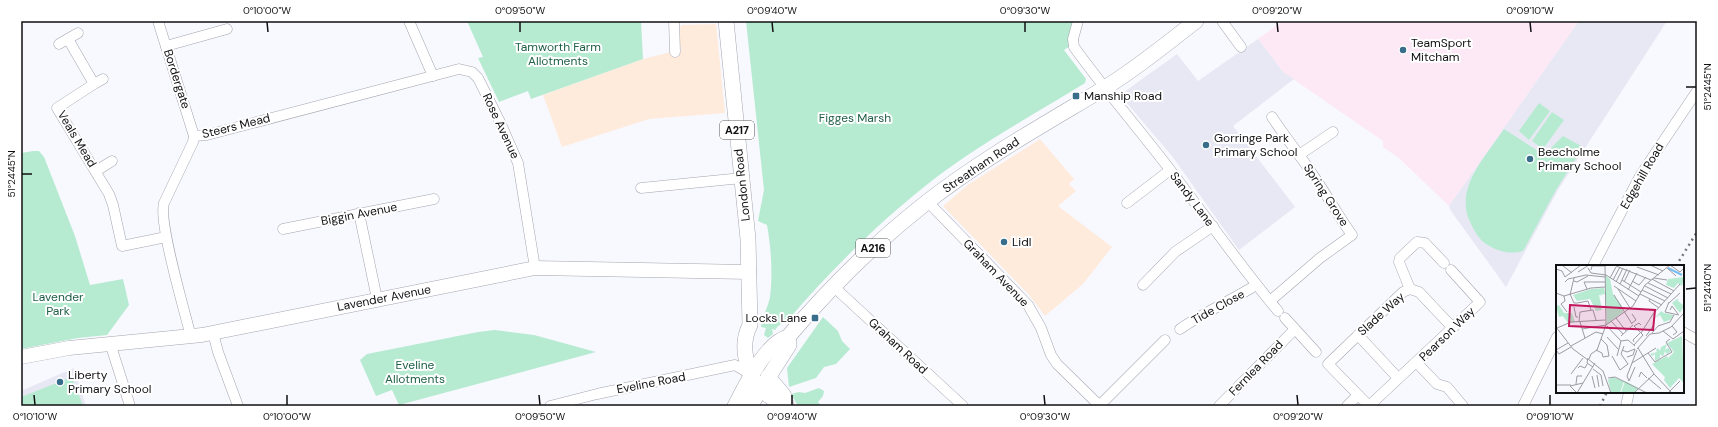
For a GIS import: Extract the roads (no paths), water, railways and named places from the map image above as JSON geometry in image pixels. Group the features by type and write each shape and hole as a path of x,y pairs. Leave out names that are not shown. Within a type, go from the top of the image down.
{"main road":[{"name":"London Road","path":"726,21 742,178 749,272 750,325 755,335 754,368"},
{"name":"Streatham Road","path":"754,368 780,339 788,337 833,286 927,201 1002,150 1060,114 1101,84 1196,21"},
{"name":"Streatham Road","path":"760,390 789,345 788,337"},
{"path":"754,368 768,376"},
{"path":"750,406 760,390 754,368"},
{"path":"734,406 754,368"}],"street":[{"name":"Bordergate","path":"158,21 194,136"},
{"path":"409,21 433,76"},
{"path":"674,21 674,52"},
{"path":"1078,21 1073,40 1074,47 1101,84"},
{"path":"1222,21 1241,47"},
{"path":"166,46 227,29"},
{"path":"78,33 63,42 94,84"},
{"name":"Steers Mead","path":"191,337 166,237 162,207 193,142 194,136 214,133 459,70"},
{"name":"Rose Avenue","path":"459,70 472,72 478,78 518,163 535,268"},
{"name":"Veals Mead","path":"103,79 54,104 96,171 113,205 122,246 166,237"},
{"name":"Sandy Lane","path":"1101,84 1213,226 1256,286 1294,330 1316,352"},
{"name":"Edgehill Road","path":"1594,265 1640,176 1697,91"},
{"name":"Spring Grove","path":"1270,301 1320,258 1352,235 1272,117"},
{"path":"1299,155 1333,132"},
{"name":"Veals Mead","path":"96,171 112,161"},
{"path":"1127,203 1170,170"},
{"path":"641,188 742,178"},
{"name":"Biggin Avenue","path":"283,229 434,199"},
{"name":"Graham Avenue","path":"927,201 1028,305 1042,328 1051,354 1057,364 1099,406"},
{"path":"359,213 377,299"},
{"path":"1143,285 1175,252 1213,226"},
{"name":"Pearson Way","path":"1369,406 1480,302 1425,243 1417,242 1400,258 1399,262 1410,289"},
{"name":"Lavender Avenue","path":"21,356 110,343 191,337 535,268 749,272"},
{"name":"Graham Road","path":"833,286 963,406"},
{"name":"Tide Close","path":"1180,329 1207,312 1218,309 1256,286"},
{"name":"Slade Way","path":"1358,395 1328,364 1403,292 1410,289 1418,292 1453,328"},
{"name":"Fernlea Road","path":"1219,406 1294,330"},
{"path":"213,333 234,405"},
{"path":"1684,333 1697,340"},
{"path":"1358,334 1398,378"},
{"path":"1099,406 1166,340"},
{"path":"1523,406 1556,340"},
{"path":"110,343 130,406"},
{"path":"1416,363 1436,384 1447,387 1463,406"},
{"name":"Eveline Road","path":"550,406 597,394 735,365 754,368"},
{"path":"760,390 780,404 786,406 784,395 768,376"},
{"path":"1626,406 1629,393"},
{"path":"1347,406 1358,395 1369,406"}],"railway":[{"path":"1677,265 1697,232"},
{"path":"1600,406 1606,393"}],"place":[{"name":"TeamSport Mitcham","path":"1403,50"},
{"name":"Manship Road","path":"1076,96"},
{"name":"Gorringe Park Primary School","path":"1206,145"},
{"name":"Beecholme Primary School","path":"1530,159"},
{"name":"Lidl","path":"1004,242"},
{"name":"Locks Lane","path":"815,318"},
{"name":"Liberty Primary School","path":"60,382"}],"park label":[{"name":"Tamworth Farm Allotments","path":"558,54"},
{"name":"Figges Marsh","path":"855,118"},
{"name":"Lavender Park","path":"58,304"},
{"name":"Eveline Allotments","path":"415,372"}]}
